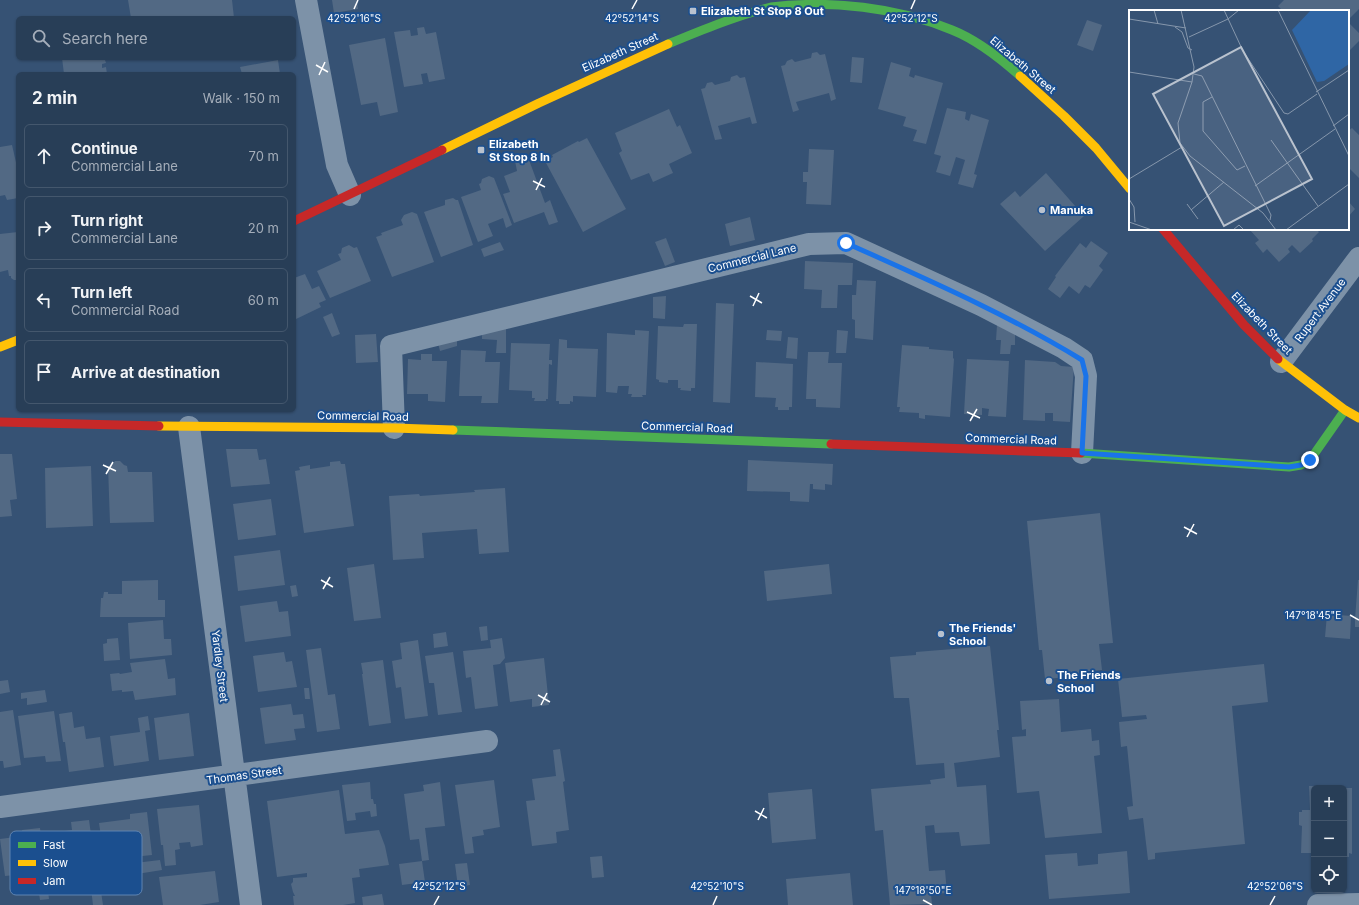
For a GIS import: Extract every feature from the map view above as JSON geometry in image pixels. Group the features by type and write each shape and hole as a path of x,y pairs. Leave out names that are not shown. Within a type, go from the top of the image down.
{"street":[{"path":"306,0 337,165 350,195"},
{"name":"Elizabeth Street","path":"296,220 653,50 708,27 772,6 806,1 853,2 902,12 953,30 988,50 1047,100 1096,148 1129,188"},
{"name":"Elizabeth Street","path":"1164,230 1244,325 1281,362 1345,410 1359,418"},
{"name":"Commercial Lane","path":"394,428 391,346 809,244 846,243 980,305 1064,348 1082,360 1086,376 1082,453"},
{"name":"Rupert Avenue","path":"1281,362 1359,258"},
{"path":"0,347 16,341"},
{"name":"Commercial Road","path":"0,422 189,427 394,428 1082,453 1289,467 1301,465 1310,460 1345,410"},
{"name":"Yardley Street","path":"189,427 251,905"},
{"name":"Thomas Street","path":"0,807 487,741"},
{"path":"1318,905 1359,904"}],"building":[{"path":"128,0 232,0 234,16 131,16"},
{"path":"332,0 357,0 358,9 334,13"},
{"path":"1284,0 1359,0 1359,9 1349,19 1349,10 1282,10 1278,6"},
{"path":"1087,20 1102,25 1093,51 1077,45"},
{"path":"1349,23 1359,33 1359,41 1349,51"},
{"path":"424,27 426,34 436,32 445,79 429,82 427,73 421,74 423,84 404,87 394,32 410,30 411,36 418,35 417,28"},
{"path":"385,38 398,112 380,116 377,102 361,105 349,45"},
{"path":"817,52 820,55 825,54 836,99 831,101 829,93 796,102 799,110 793,112 781,66 785,65 787,61 792,59 795,62 811,58 812,53"},
{"path":"852,57 864,58 862,83 850,82"},
{"path":"62,60 105,60 106,63 102,64 102,68 106,67 107,72 64,72"},
{"path":"278,60 280,72 241,72 240,67"},
{"path":"891,62 911,68 909,76 914,78 915,75 943,83 926,144 913,141 917,130 903,126 906,117 878,109"},
{"path":"737,75 740,78 745,77 757,123 752,124 750,117 718,126 722,139 715,140 701,89 705,88 707,83 712,82 715,85 730,81 731,77"},
{"path":"947,108 966,112 965,119 969,121 971,114 989,120 974,174 977,175 973,188 958,184 965,160 956,157 950,176 936,172 941,156 934,154"},
{"path":"669,109 677,127 680,125 692,153 669,164 673,173 653,182 649,173 631,180 619,153 622,151 615,133"},
{"path":"1352,128 1359,135 1359,178 1349,168 1349,130"},
{"path":"587,138 626,209 583,232 545,161 553,157 552,155 578,141 579,142"},
{"path":"12,145 16,162 16,198 7,200 5,195 0,196 0,147"},
{"path":"809,149 834,150 831,205 806,204 807,182 803,182 803,172 808,172"},
{"path":"527,157 545,203 550,200 558,222 549,225 544,212 514,223 503,194 510,192 504,176 517,171 515,161"},
{"name":"Manuka","path":"1046,173 1084,216 1045,251 1000,204 1015,191 1020,197"},
{"path":"489,176 494,178 512,225 506,228 503,218 488,224 493,236 478,242 461,197 481,190 479,184 481,183 482,179"},
{"path":"453,198 458,200 473,245 441,257 424,212 445,205 445,200"},
{"path":"1349,202 1355,209 1349,216"},
{"path":"412,212 417,214 434,262 392,277 376,237 382,235 381,233 403,225 401,220 404,215"},
{"path":"750,217 755,240 730,246 725,224"},
{"path":"1250,230 1317,230 1319,232 1312,239 1313,241 1300,253 1292,245 1288,249 1290,252 1279,262 1267,249 1263,253 1255,243 1259,240"},
{"path":"16,232 16,280 9,276 8,270 0,272 0,234"},
{"path":"666,238 675,262 665,266 655,242"},
{"path":"1091,241 1108,253 1099,266 1103,270 1090,288 1085,285 1079,294 1069,286 1060,298 1048,289 1056,277 1055,276 1080,243 1086,248"},
{"path":"500,242 504,250 484,257 481,249"},
{"path":"349,245 354,248 357,247 371,281 330,298 317,271 341,260 338,254 341,253 342,248"},
{"path":"805,261 853,263 852,285 838,285 837,308 821,308 822,290 804,289"},
{"path":"305,274 312,289 319,286 326,300 319,303 321,307 296,319 296,277"},
{"path":"857,280 876,281 873,340 855,338 855,320 852,319 852,295 856,295"},
{"path":"666,296 665,319 653,318 653,297"},
{"path":"716,303 734,304 730,403 713,402"},
{"path":"332,313 340,334 332,337 323,317"},
{"path":"684,324 697,324 695,388 691,388 691,391 680,390 681,388 678,388 678,380 668,380 668,383 659,382 659,380 656,379 658,326 683,327"},
{"path":"997,325 1015,334 1015,345 1011,345 1010,354 1000,354 1001,340 996,340"},
{"path":"506,328 506,353 496,353 497,340 482,339 482,334"},
{"path":"635,330 649,331 646,395 642,395 643,397 631,397 632,394 628,394 629,386 618,386 617,393 606,392 607,333 635,335"},
{"path":"767,330 782,331 781,341 766,340"},
{"path":"837,330 848,331 846,353 836,353"},
{"path":"376,334 378,362 356,363 355,335"},
{"path":"788,337 798,338 797,359 786,358"},
{"path":"457,339 457,346 440,351 438,343"},
{"path":"559,339 567,340 567,348 598,349 596,397 573,396 573,402 570,401 570,404 559,404 559,401 556,401"},
{"path":"511,343 550,344 549,360 552,360 552,365 549,364 548,399 546,399 546,401 534,401 535,398 532,398 532,391 509,390"},
{"path":"902,345 953,351 954,359 950,417 925,415 925,419 919,418 919,413 899,412 900,407 897,407"},
{"path":"461,350 486,351 485,362 500,362 498,403 481,403 482,396 459,396"},
{"path":"808,352 829,352 828,363 842,363 840,408 816,407 816,399 806,399"},
{"path":"421,354 432,354 432,361 447,361 445,402 428,401 428,394 407,394 408,359 421,360"},
{"path":"967,359 1009,361 1006,417 988,416 989,409 982,408 982,415 964,414"},
{"path":"1025,360 1055,362 1061,366 1074,367 1070,422 1053,421 1053,413 1045,413 1045,421 1023,420"},
{"path":"756,362 793,364 792,407 789,407 789,410 778,410 778,407 775,407 776,398 755,397"},
{"path":"226,449 257,449 259,460 266,459 270,484 231,487"},
{"path":"0,454 12,454 17,499 10,500 12,516 0,517"},
{"path":"748,460 833,464 832,485 825,484 825,490 813,489 813,484 810,484 809,502 790,501 790,492 747,491"},
{"path":"115,461 120,461 127,466 128,472 152,472 154,522 110,523 108,466 111,466"},
{"path":"340,461 341,464 345,464 354,526 304,533 295,471 300,470 299,467 310,465 310,469 330,466 330,462"},
{"path":"91,466 93,526 46,528 45,468"},
{"path":"505,488 509,552 479,554 477,529 422,533 424,558 393,560 389,496 419,494 420,496"},
{"path":"271,499 276,535 238,540 233,504"},
{"path":"1100,513 1113,643 1099,644 1102,670 1091,671 1092,675 1045,679 1042,650 1039,650 1027,521"},
{"path":"280,550 285,585 238,591 234,556"},
{"path":"374,564 381,618 354,621 347,568"},
{"path":"829,564 832,594 767,601 764,571"},
{"path":"158,580 158,600 165,600 165,617 100,617 101,598 103,598 104,592 108,592 108,594 122,594 122,581"},
{"path":"1358,580 1359,627 1355,627 1355,619"},
{"path":"296,585 298,596 292,597 290,586"},
{"path":"277,601 279,612 288,611 291,636 245,642 240,606"},
{"path":"1327,614 1351,616 1350,639 1325,637"},
{"path":"163,620 164,639 171,639 172,655 130,659 128,623"},
{"path":"487,626 488,640 481,641 479,627"},
{"path":"446,632 448,646 434,648 433,634"},
{"path":"118,638 120,660 104,661 103,644 107,643 107,639"},
{"path":"502,638 505,658 500,664 493,665 498,706 475,709 471,677 466,678 463,651 491,648 490,640"},
{"path":"418,640 428,716 405,719 401,687 396,688 392,661 402,659 400,643"},
{"path":"990,646 999,730 997,730 1000,757 954,763 957,787 986,785 990,844 961,846 959,832 935,833 934,825 925,826 929,871 945,870 947,893 931,894 932,904 890,905 883,830 875,831 871,789 931,784 930,780 945,778 944,763 916,765 909,698 894,698 890,657 916,655 916,652"},
{"path":"321,648 328,695 335,694 340,729 317,732 306,650"},
{"path":"284,652 286,662 292,661 297,687 258,692 253,656"},
{"path":"453,652 462,712 438,715 434,683 429,683 425,656"},
{"path":"544,658 549,705 532,707 532,699 510,702 505,663"},
{"path":"165,659 168,679 175,678 176,695 135,700 133,691 112,691 110,674 132,672 130,663"},
{"path":"383,660 391,723 369,726 361,663"},
{"path":"1264,664 1268,702 1232,706 1245,844 1155,853 1155,859 1148,860 1143,818 1129,820 1127,807 1133,806 1127,746 1121,747 1119,722 1147,719 1146,715 1122,717 1118,679"},
{"path":"8,680 10,692 0,694 0,681"},
{"path":"304,688 309,688 310,699 305,699"},
{"path":"45,690 47,702 27,705 27,698 21,699 21,693"},
{"path":"1059,699 1061,732 1091,729 1092,741 1099,740 1100,755 1094,756 1102,833 1045,838 1039,791 1017,793 1012,737 1026,736 1026,729 1022,730 1020,701"},
{"path":"291,704 293,715 303,714 305,728 294,729 296,740 265,744 260,708"},
{"path":"13,710 21,765 4,768 3,761 0,761 0,712"},
{"path":"54,711 61,761 46,762 45,756 24,758 18,716"},
{"path":"72,712 74,728 84,726 86,739 100,737 104,767 69,772 59,714"},
{"path":"189,713 194,756 159,760 154,718"},
{"path":"148,716 150,730 145,731 149,761 114,766 110,736 140,732 138,718"},
{"path":"560,749 565,781 563,782 569,830 556,832 557,843 532,846 526,801 535,800 532,779 556,776 553,750"},
{"path":"494,780 500,827 483,830 484,835 472,837 474,853 465,854 455,785"},
{"path":"370,782 371,799 373,799 374,804 376,804 377,816 371,817 370,811 355,813 356,820 347,821 342,785"},
{"path":"440,782 445,826 425,828 429,860 422,861 419,839 410,840 404,794 424,791 423,785"},
{"path":"1309,786 1311,786 1311,853 1301,853 1302,826 1299,825 1299,812 1302,812 1302,810 1310,810"},
{"path":"1347,788 1352,788 1352,854 1349,853 1349,857 1347,857"},
{"path":"812,789 816,839 772,843 768,793"},
{"path":"339,790 345,834 379,830 385,846 389,865 359,869 360,877 352,878 355,903 343,905 294,905 293,896 295,896 291,884 293,882 293,878 307,877 307,873 277,877 267,801"},
{"path":"199,805 203,845 191,847 190,842 179,843 180,849 175,850 176,865 165,866 157,809"},
{"path":"147,812 152,855 142,856 142,831 100,831 99,823 130,819 130,814"},
{"path":"89,820 91,831 64,831 72,830 71,822"},
{"path":"40,828 40,831 22,831"},
{"path":"10,838 10,876 5,876 0,839"},
{"path":"1127,851 1130,893 1049,899 1045,855 1077,853 1078,866 1098,864 1098,854"},
{"path":"602,856 604,877 592,878 590,857"},
{"path":"160,860 162,870 142,873 142,862"},
{"path":"422,861 425,882 402,885 399,864"},
{"path":"467,863 470,885 458,887 455,864"},
{"path":"215,871 219,902 200,905 163,905 159,877"},
{"path":"850,873 853,905 788,905 786,879"},
{"path":"382,894 384,905 363,905 362,897"},
{"path":"39,895 48,895 49,899 40,900"},
{"path":"92,895 102,895 103,905 93,905"}],"traffic: fast":[{"path":"668,44 732,19 771,7 816,4 863,7 909,16 952,30 988,50 1020,76"},
{"path":"1081,453 1289,467 1301,465 1310,460 1345,410"},
{"path":"453,430 831,444"}],"traffic: slow":[{"path":"442,150 539,103 668,44"},
{"path":"1020,76 1064,116 1096,148 1129,188"},
{"path":"0,347 16,341"},
{"path":"1278,359 1345,410 1359,418"},
{"path":"159,426 453,430"}],"traffic: jam":[{"path":"296,220 442,150"},
{"path":"1164,230 1244,325 1278,359"},
{"path":"0,422 159,426"},
{"path":"831,444 1081,453"}],"place":[{"name":"Elizabeth St Stop 8 Out","path":"693,11"},
{"name":"Elizabeth St Stop 8 In","path":"481,150"},
{"name":"Manuka","path":"1042,210"},
{"name":"The Friends' School","path":"941,634"},
{"name":"The Friends School","path":"1049,681"}],"route":[{"path":"846,243 980,305 1064,348 1082,360 1086,376 1082,453 1289,467 1301,465 1310,460"}]}
